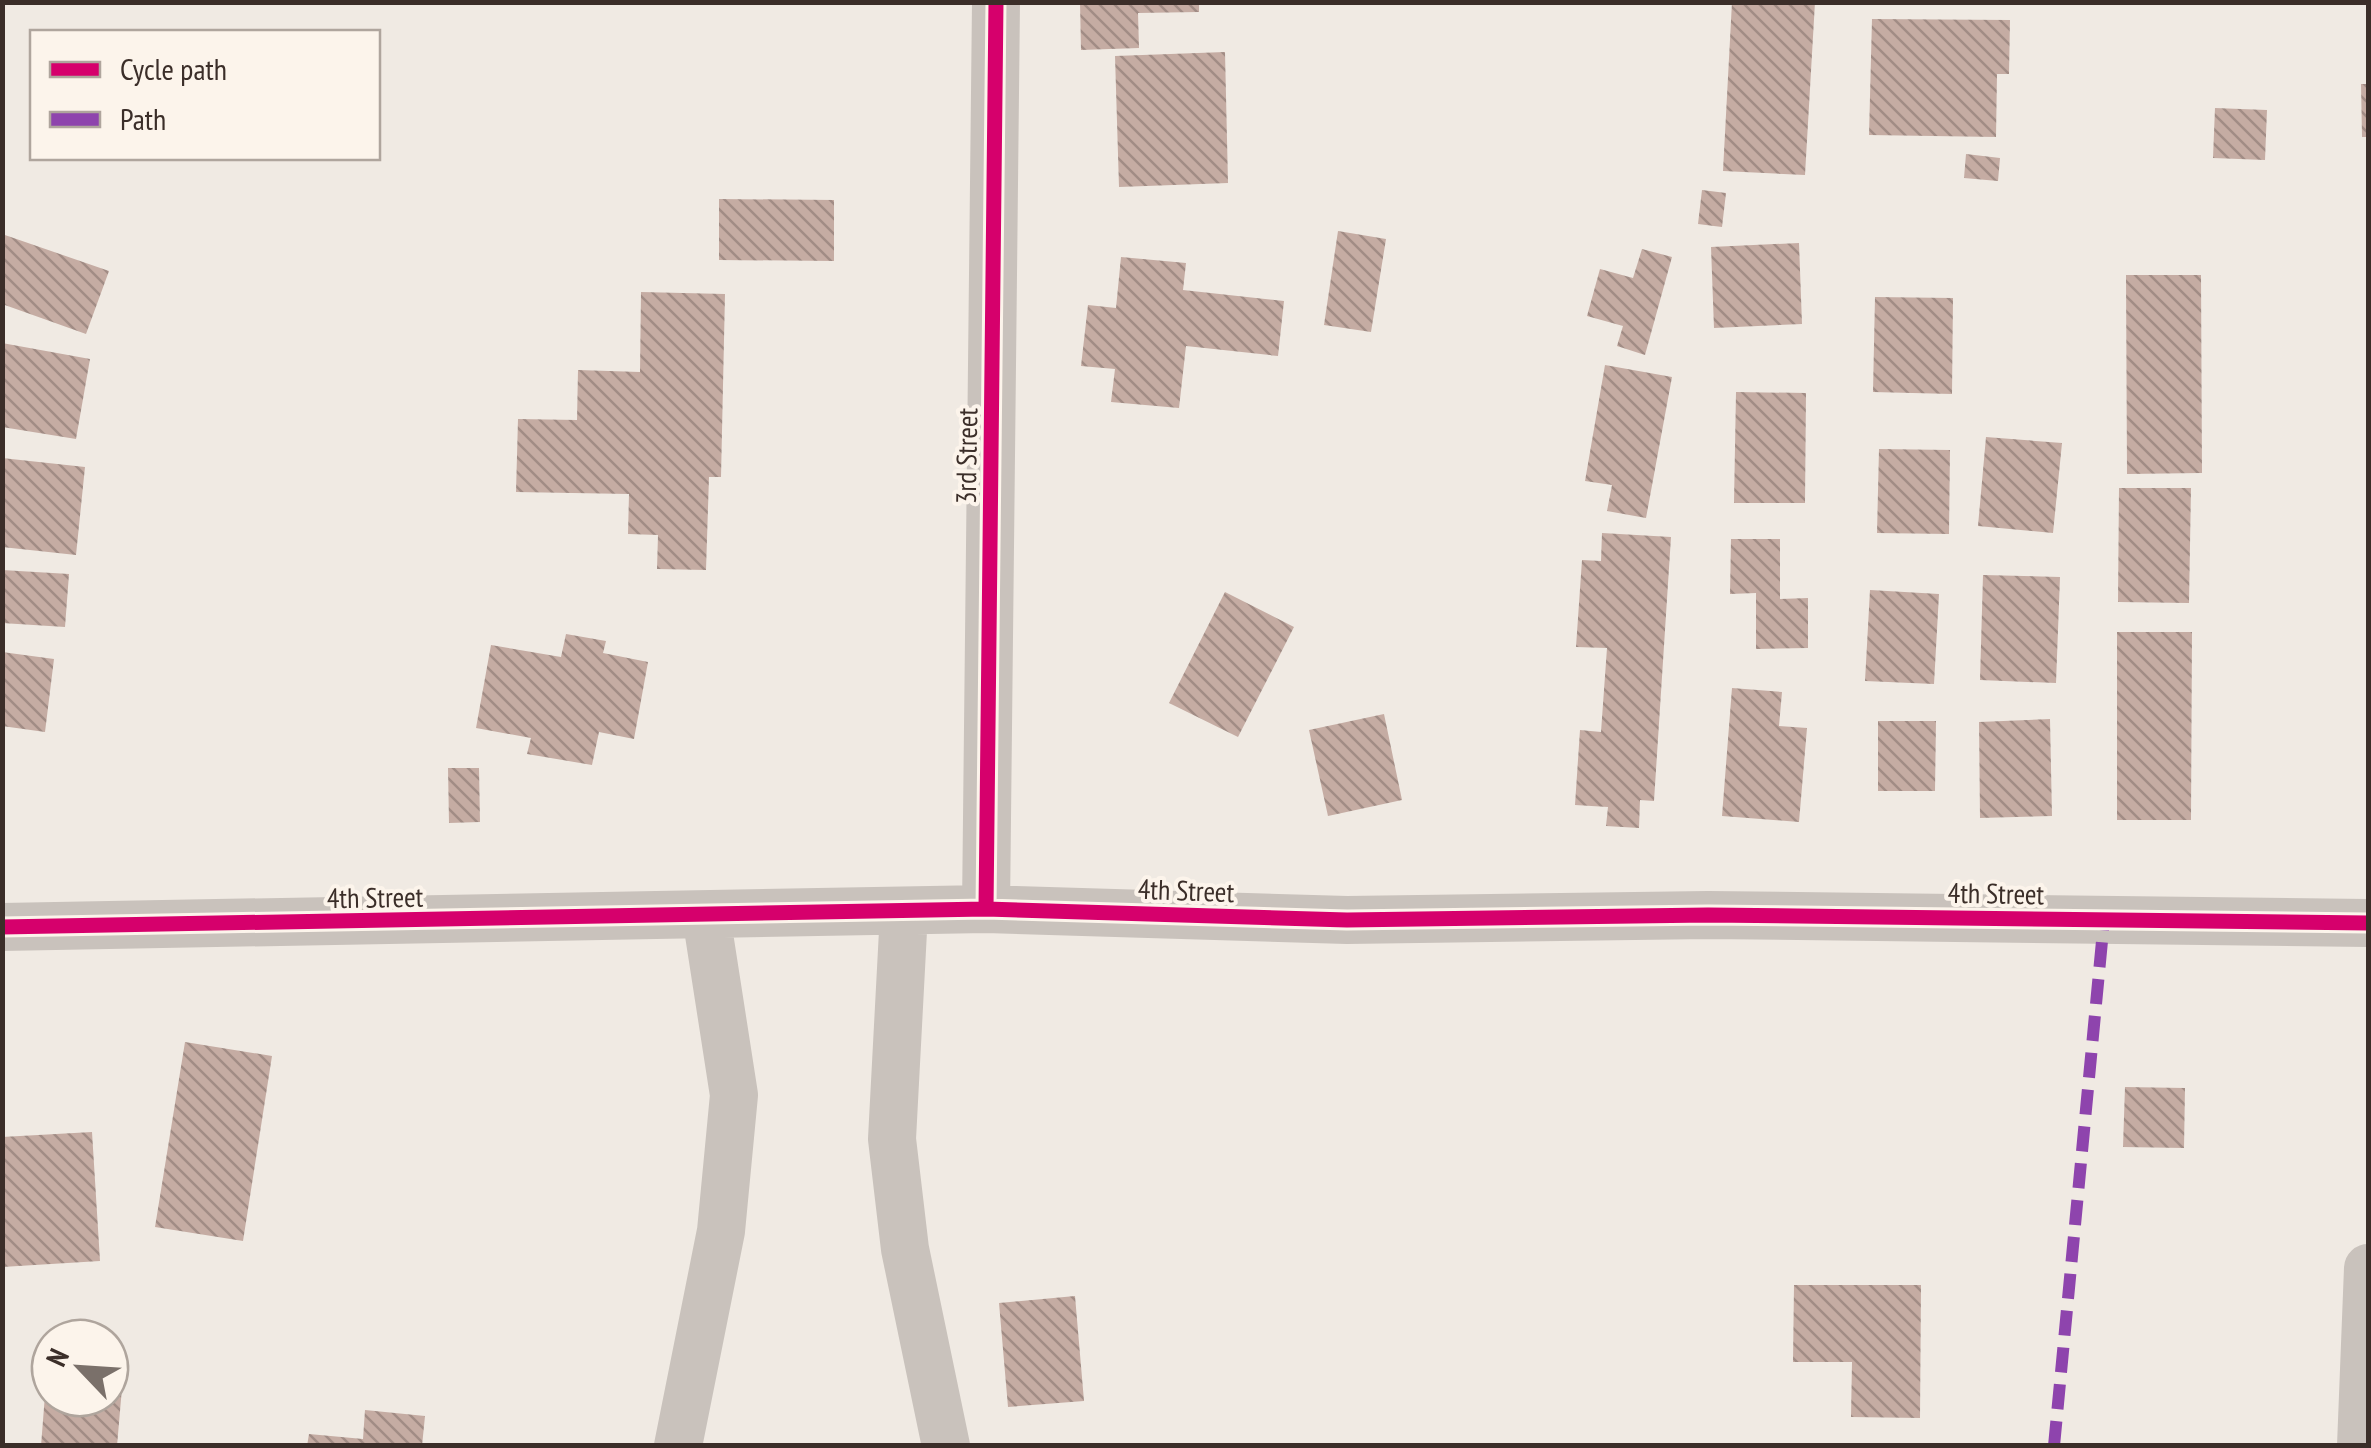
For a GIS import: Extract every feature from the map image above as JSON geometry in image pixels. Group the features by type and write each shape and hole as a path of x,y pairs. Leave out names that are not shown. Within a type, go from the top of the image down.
{"street":[{"name":"3rd Street","path":"986,909 996,2"},
{"name":"4th Street","path":"2,927 986,909 1347,920 1708,915 2368,923"},
{"path":"904,912 892,1139 905,1249 946,1446"},
{"path":"678,1446 721,1231 734,1096 706,916"},
{"path":"2361,1446 2368,1268"}],"building":[{"path":"1080,2 1199,2 1199,12 1138,13 1139,48 1081,50"},
{"path":"1732,2 1815,2 1805,175 1723,171"},
{"path":"1872,19 2010,20 2009,74 1997,74 1996,137 1869,135"},
{"path":"1225,52 1228,183 1119,187 1115,56"},
{"path":"2361,84 2368,84 2368,137 2362,137"},
{"path":"2215,108 2267,110 2265,160 2213,158"},
{"path":"1966,154 2000,158 1998,181 1964,178"},
{"path":"1702,190 1726,193 1722,227 1698,224"},
{"path":"719,199 834,200 834,261 719,260"},
{"path":"1338,231 1386,239 1371,332 1324,325"},
{"path":"2,234 109,271 86,334 2,304"},
{"path":"1799,243 1802,324 1714,328 1711,247"},
{"path":"1642,249 1672,257 1645,355 1617,346 1623,326 1587,316 1600,269 1633,278"},
{"path":"1121,257 1186,263 1183,290 1284,301 1278,356 1186,346 1179,408 1111,402 1115,369 1081,366 1088,305 1116,308"},
{"path":"2126,275 2201,275 2202,473 2127,474"},
{"path":"641,292 725,294 721,477 709,477 706,570 657,569 658,535 628,534 629,494 516,492 518,419 577,420 578,370 640,372"},
{"path":"1875,297 1953,298 1952,394 1873,392"},
{"path":"2,343 90,359 76,439 2,427"},
{"path":"1605,365 1672,377 1646,518 1607,511 1612,485 1585,481"},
{"path":"1736,392 1806,393 1805,503 1734,503"},
{"path":"1986,437 2062,443 2053,533 1978,526"},
{"path":"1879,449 1950,450 1949,534 1877,533"},
{"path":"2,458 85,467 76,555 2,547"},
{"path":"2119,488 2191,488 2189,603 2118,602"},
{"path":"1602,533 1671,537 1654,801 1640,800 1639,828 1606,826 1608,807 1575,805 1580,730 1601,732 1607,648 1576,647 1582,560 1601,561"},
{"path":"1731,539 1780,539 1780,599 1808,598 1808,648 1756,649 1756,593 1730,594"},
{"path":"2,570 69,574 65,627 2,623"},
{"path":"1983,575 2060,577 2056,683 1980,680"},
{"path":"1870,590 1939,594 1934,684 1865,681"},
{"path":"1225,592 1294,627 1238,737 1169,703"},
{"path":"2117,632 2192,632 2191,820 2117,820"},
{"path":"566,634 606,641 603,653 648,662 634,739 599,732 592,765 527,754 531,738 476,728 491,645 561,657"},
{"path":"2,652 54,659 45,732 2,726"},
{"path":"1732,688 1782,692 1779,726 1807,728 1799,822 1722,816"},
{"path":"1384,714 1402,800 1328,816 1309,730"},
{"path":"2050,719 2052,816 1980,818 1979,722"},
{"path":"1878,721 1936,721 1935,791 1878,791"},
{"path":"448,768 479,768 480,822 449,823"},
{"path":"185,1042 272,1056 243,1241 155,1227"},
{"path":"2125,1087 2185,1088 2184,1148 2123,1147"},
{"path":"92,1132 100,1261 2,1267 2,1137"},
{"path":"1794,1285 1921,1285 1920,1418 1851,1417 1852,1362 1793,1362"},
{"path":"1075,1296 1084,1401 1008,1407 999,1303"},
{"path":"365,1410 425,1416 422,1446 307,1446 309,1434 363,1439"},
{"path":"43,1418 119,1418 117,1446 41,1446"}],"marked path":[{"path":"2054,1446 2104,920"}],"cycle path":[{"path":"986,909 996,2"},
{"path":"2,927 986,909 1347,920 1708,915 2368,923"}]}
